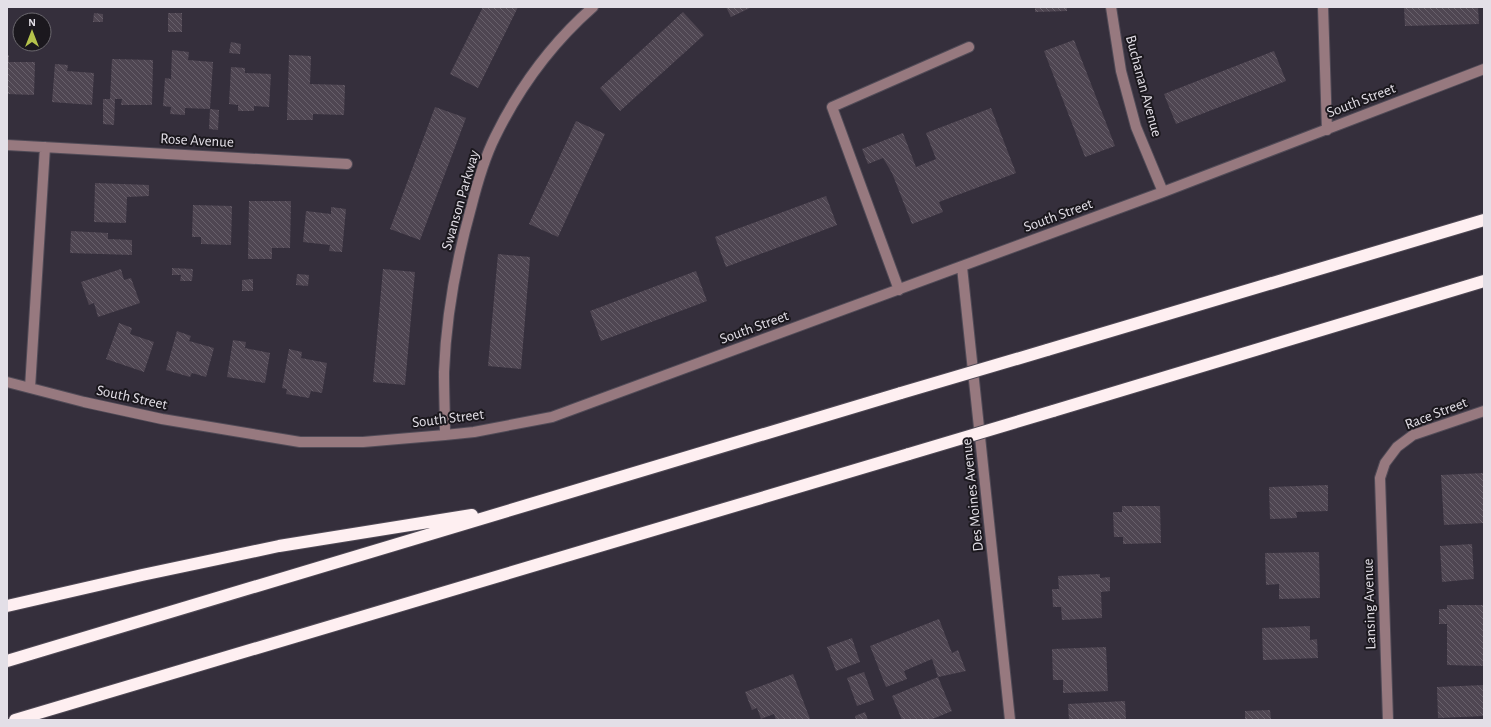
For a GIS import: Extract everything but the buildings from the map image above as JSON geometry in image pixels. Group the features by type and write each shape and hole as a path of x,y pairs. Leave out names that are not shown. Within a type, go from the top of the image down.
{"highway":[{"path":"7,661 520,508 901,392 1484,220"},
{"path":"15,720 1484,281"},
{"path":"7,606 279,546 520,508"}],"street":[{"name":"Swanson Parkway","path":"445,436 444,372 449,309 460,246 477,185 495,138 514,102 543,59 577,21 593,7"},
{"name":"Buchanan Avenue","path":"1111,7 1121,71 1136,127 1163,192"},
{"path":"1323,7 1327,130"},
{"path":"899,290 832,107 969,47"},
{"name":"South Street","path":"7,382 84,402 155,417 300,442 363,442 445,436 552,417 1163,192 1484,69"},
{"name":"Rose Avenue","path":"7,144 347,164"},
{"path":"30,388 45,147"},
{"name":"Des Moines Avenue","path":"962,267 1010,720"},
{"name":"Race Street","path":"1380,488 1380,478 1385,463 1397,447 1413,435 1484,411"},
{"name":"Lansing Avenue","path":"1380,488 1388,720"}]}
